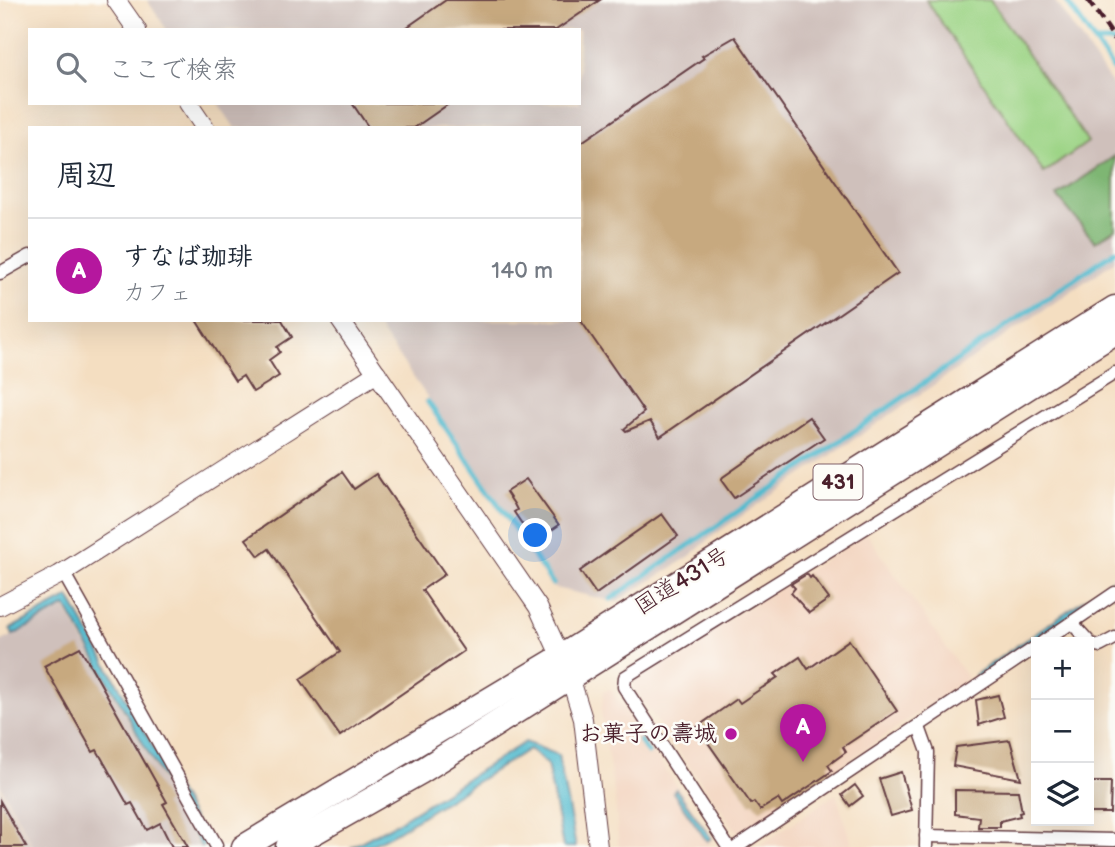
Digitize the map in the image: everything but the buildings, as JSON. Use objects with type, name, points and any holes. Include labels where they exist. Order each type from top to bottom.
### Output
[{"type":"highway","name":"国道431号","points":[[288,847],[420,772],[566,667],[1115,308]]},
{"type":"highway","name":"国道431号","points":[[244,847],[566,667],[1115,332]]},
{"type":"street","points":[[116,0],[136,28]]},
{"type":"street","points":[[189,105],[204,126]]},
{"type":"street","points":[[0,273],[28,257]]},
{"type":"street","points":[[341,322],[538,607],[566,667],[583,719],[598,847]]},
{"type":"street","points":[[0,606],[63,572],[377,373]]},
{"type":"street","points":[[728,847],[624,687],[625,677],[1115,373]]},
{"type":"street","points":[[63,572],[216,845]]},
{"type":"street","points":[[1051,637],[1115,593]]},
{"type":"street","points":[[1072,623],[1091,644],[1100,646],[1115,638]]},
{"type":"street","points":[[737,847],[1031,650]]},
{"type":"street","points":[[919,727],[928,752],[926,842],[1115,840]]},
{"type":"shaded area","points":[[147,0],[1054,0],[1115,88],[1115,261],[714,535],[690,556],[616,602],[551,587],[424,401],[428,398],[374,322],[581,322],[581,126],[234,126],[219,105],[581,105],[581,28],[166,28]]},
{"type":"shaded area","name":"お菓子の壽城","points":[[867,534],[968,679],[748,830],[738,833],[633,688],[634,678]]},
{"type":"shaded area","points":[[65,608],[199,847],[33,847],[0,785],[0,642]]},
{"type":"shaded area","name":"お菓子の壽城","points":[[610,689],[712,837],[709,847],[619,847],[615,798],[601,713],[604,691]]},
{"type":"shaded area","points":[[0,788],[32,847],[0,847]]},
{"type":"shaded area","points":[[836,794],[853,847],[758,847],[828,799]]},
{"type":"green space","points":[[926,0],[990,0],[1088,142],[1044,173]]},
{"type":"green space","points":[[1115,156],[1115,229],[1095,242],[1057,196]]},
{"type":"water","points":[[1115,578],[1115,584],[1039,637],[1031,637],[1031,642],[978,679],[975,675]]},
{"type":"water","points":[[69,597],[207,843],[201,847],[66,606],[13,635],[10,629]]},
{"type":"water","points":[[525,742],[558,755],[576,847],[563,847],[547,764],[529,749],[395,833],[368,847],[351,847],[395,824]]},
{"type":"water","points":[[676,789],[711,838],[707,841],[673,792]]},
{"type":"waterway","points":[[1066,0],[1115,72]]},
{"type":"waterway","points":[[1094,42],[1115,42]]},
{"type":"waterway","points":[[611,599],[1115,251]]},
{"type":"waterway","points":[[428,402],[553,584]]},
{"type":"waterway","points":[[640,741],[648,753]]},
{"type":"railway","points":[[1088,0],[1115,39]]},
{"type":"place","name":"お菓子の壽城","points":[[731,734]]},
{"type":"place","name":"すなば珈琲","points":[[803,762]]}]
